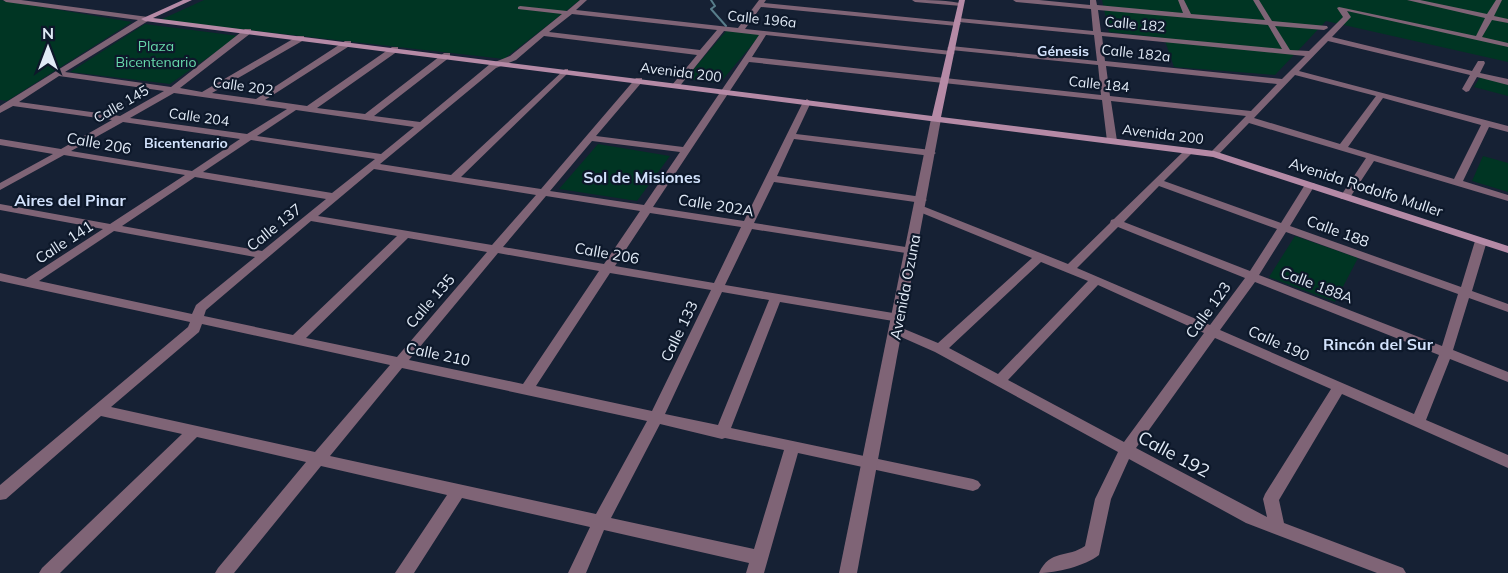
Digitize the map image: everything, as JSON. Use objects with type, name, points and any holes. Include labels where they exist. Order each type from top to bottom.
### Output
[{"type":"main road","points":[[145,19],[189,0]]},
{"type":"main road","name":"Avenida Ozuna","points":[[936,119],[962,2]]},
{"type":"main road","name":"Avenida 200","points":[[145,19],[447,55],[1214,154]]},
{"type":"main road","name":"Avenida Rodolfo Muller","points":[[1214,154],[1508,249]]},
{"type":"street","points":[[6,0],[145,19]]},
{"type":"street","name":"Calle 137","points":[[0,494],[194,329],[200,308],[493,66],[513,58],[584,0]]},
{"type":"street","points":[[915,0],[962,2]]},
{"type":"street","points":[[1016,0],[1093,3],[1324,28]]},
{"type":"street","points":[[1181,0],[1188,15]]},
{"type":"street","points":[[1256,0],[1287,51]]},
{"type":"street","points":[[1358,0],[1346,9],[1508,45]]},
{"type":"street","points":[[1410,0],[1508,21]]},
{"type":"street","points":[[1478,38],[1499,0]]},
{"type":"street","points":[[740,30],[761,2]]},
{"type":"street","name":"Calle 182","points":[[761,2],[1311,54]]},
{"type":"street","points":[[1093,3],[1112,141]]},
{"type":"street","name":"Calle 196a","points":[[520,8],[951,50]]},
{"type":"street","points":[[1214,154],[1347,17],[1341,8]]},
{"type":"street","points":[[0,110],[145,19]]},
{"type":"street","points":[[676,85],[722,28]]},
{"type":"street","name":"Calle 145","points":[[0,187],[173,90],[248,31]]},
{"type":"street","points":[[526,390],[764,33]]},
{"type":"street","points":[[543,34],[702,53]]},
{"type":"street","points":[[204,94],[301,38]]},
{"type":"street","points":[[1326,38],[1508,82]]},
{"type":"street","points":[[256,102],[348,43]]},
{"type":"street","points":[[309,109],[395,49]]},
{"type":"street","name":"Calle 182a","points":[[951,50],[1282,82]]},
{"type":"street","points":[[367,117],[447,55]]},
{"type":"street","name":"Calle 184","points":[[746,59],[1106,98],[1248,117],[1508,198]]},
{"type":"street","points":[[1466,89],[1481,63]]},
{"type":"street","points":[[453,179],[565,70]]},
{"type":"street","points":[[1293,72],[1508,129]]},
{"type":"street","name":"Calle 202","points":[[59,74],[422,125]]},
{"type":"street","name":"Calle 135","points":[[224,573],[398,363],[497,250],[639,80]]},
{"type":"street","points":[[1342,148],[1381,95]]},
{"type":"street","name":"Calle 133","points":[[577,573],[600,522],[655,419],[807,102]]},
{"type":"street","name":"Calle 204","points":[[11,103],[384,157]]},
{"type":"street","name":"Calle 141","points":[[28,283],[295,107]]},
{"type":"street","name":"Avenida Ozuna","points":[[848,573],[936,119]]},
{"type":"street","points":[[1458,183],[1486,123]]},
{"type":"street","points":[[791,136],[931,153]]},
{"type":"street","points":[[590,138],[685,150]]},
{"type":"street","name":"Calle 206","points":[[0,142],[335,197]]},
{"type":"street","points":[[1069,270],[1189,151]]},
{"type":"street","points":[[1346,196],[1372,157]]},
{"type":"street","name":"Calle 202A","points":[[373,166],[912,251]]},
{"type":"street","name":"Calle 190","points":[[770,178],[921,204],[1038,259],[1096,280],[1508,462]]},
{"type":"street","name":"Calle 188","points":[[1157,182],[1508,308]]},
{"type":"street","name":"Calle 123","points":[[1048,573],[1059,562],[1088,555],[1093,550],[1102,499],[1126,450],[1252,277],[1310,185]]},
{"type":"street","points":[[0,207],[264,255]]},
{"type":"street","name":"Calle 206","points":[[310,218],[776,297],[898,324],[940,350]]},
{"type":"street","name":"Calle 188A","points":[[1115,222],[1508,377]]},
{"type":"street","points":[[295,341],[405,234]]},
{"type":"street","points":[[1418,423],[1446,352],[1481,241]]},
{"type":"street","points":[[940,350],[1038,259]]},
{"type":"street","name":"Calle 210","points":[[0,277],[655,419],[973,485]]},
{"type":"street","points":[[999,381],[1096,280]]},
{"type":"street","points":[[722,433],[776,297]]},
{"type":"street","name":"Calle 192","points":[[940,350],[1252,518],[1397,573]]},
{"type":"street","points":[[1277,527],[1271,499],[1339,387]]},
{"type":"street","points":[[99,410],[600,522],[757,565],[792,448]]},
{"type":"street","points":[[48,573],[194,431]]},
{"type":"street","points":[[404,573],[459,490]]},
{"type":"green space","points":[[0,0],[132,22],[7,101],[0,100]]},
{"type":"green space","points":[[204,0],[580,0],[504,59],[160,20]]},
{"type":"green space","points":[[1102,0],[1508,0],[1508,62],[1326,21],[1275,75],[1174,67],[1164,38],[1109,32]]},
{"type":"green space","name":"Plaza Bicentenario","points":[[145,24],[239,36],[170,84],[70,72]]},
{"type":"green space","points":[[727,30],[761,34],[720,83],[685,79]]},
{"type":"green space","points":[[1480,77],[1508,84],[1508,96],[1474,87]]},
{"type":"green space","points":[[598,144],[670,156],[637,201],[559,189]]},
{"type":"green space","points":[[1483,156],[1508,163],[1508,192],[1472,181]]},
{"type":"green space","points":[[1295,236],[1358,258],[1335,302],[1269,277]]},
{"type":"waterway","points":[[711,0],[715,6],[711,9],[726,26]]},
{"type":"district","name":"Génesis","points":[[1063,51]]},
{"type":"district","name":"Bicentenario","points":[[186,143]]},
{"type":"district","name":"Sol de Misiones","points":[[642,177]]},
{"type":"district","name":"Aires del Pinar","points":[[70,200]]},
{"type":"district","name":"Rincón del Sur","points":[[1378,344]]}]
